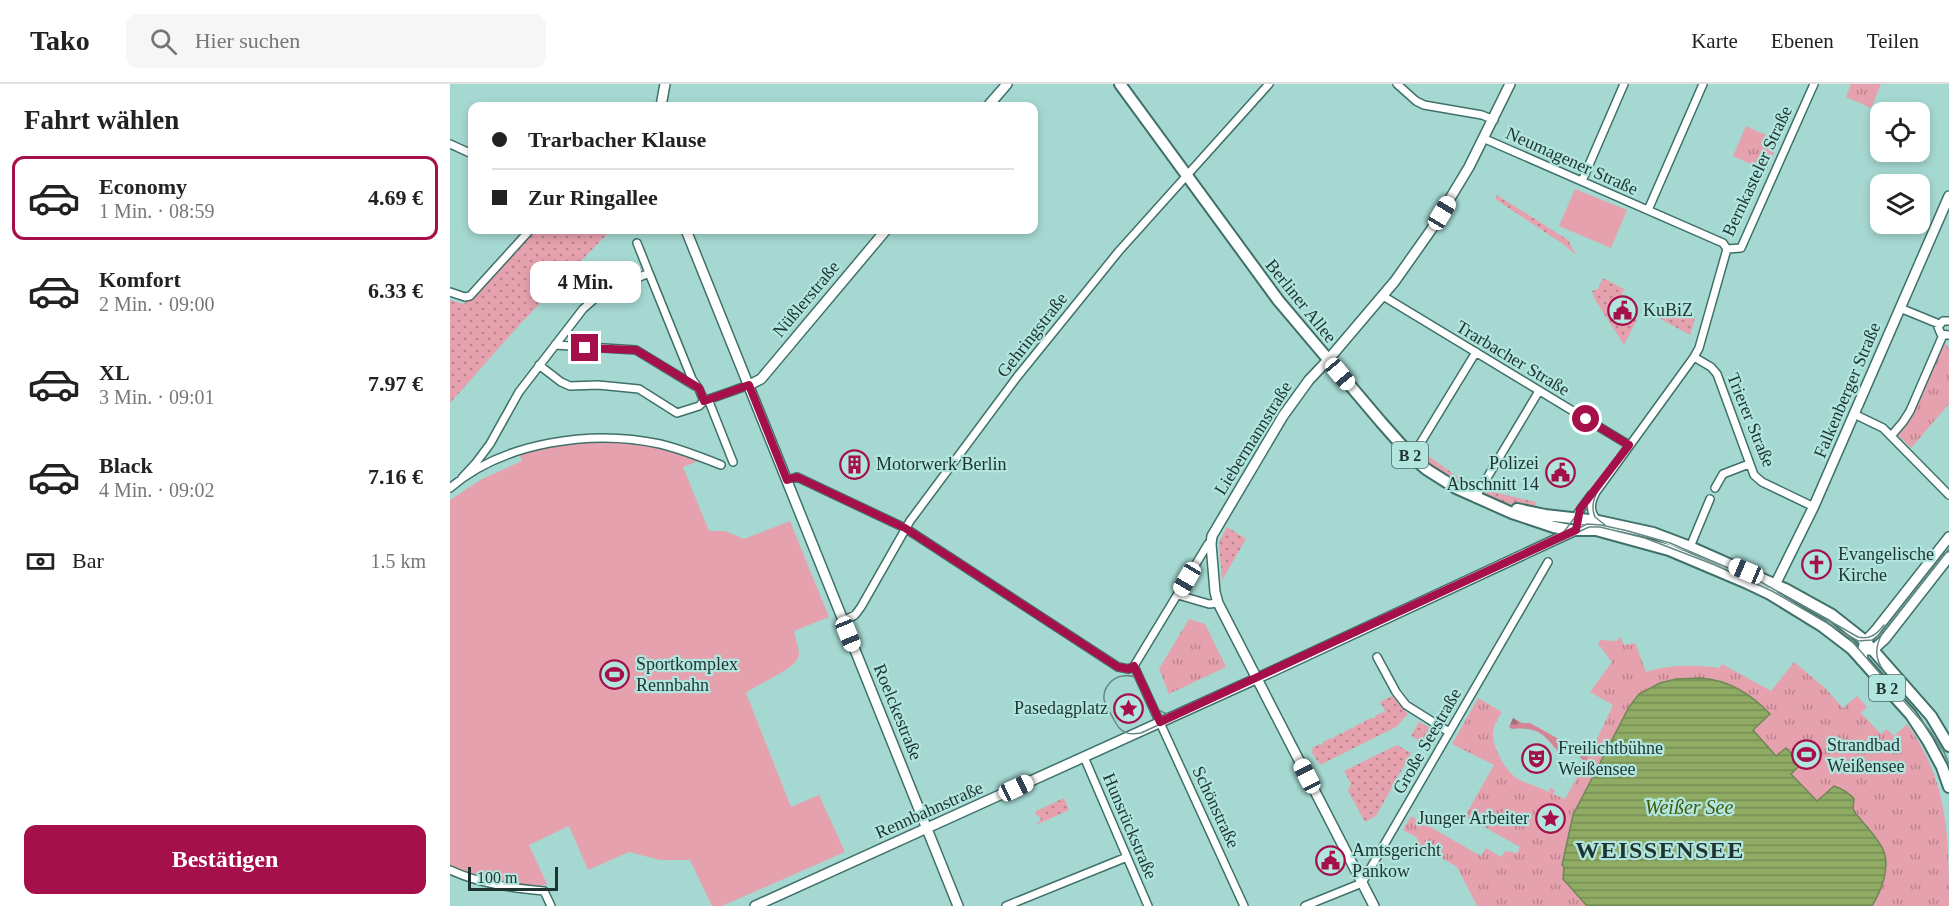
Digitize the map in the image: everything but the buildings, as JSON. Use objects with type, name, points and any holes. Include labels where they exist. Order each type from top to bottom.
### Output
[{"type":"main road","points":[[662,102],[665,84]]},
{"type":"main road","points":[[991,102],[1007,84]]},
{"type":"main road","name":"Berliner Allee","points":[[1119,84],[1264,283],[1412,457],[1440,478],[1475,498],[1539,523],[1577,524],[1662,548],[1747,583],[1772,589]]},
{"type":"main road","name":"Liebermannstraße","points":[[1211,544],[1212,536],[1283,416],[1309,380],[1383,296],[1442,213],[1485,138],[1510,84]]},
{"type":"main road","name":"Falkenberger Straße","points":[[1772,589],[1814,507],[1949,196]]},
{"type":"main road","name":"Roelckestraße","points":[[688,234],[958,906]]},
{"type":"main road","name":"Nüßlerstraße","points":[[749,385],[761,379],[883,234]]},
{"type":"main road","name":"Berliner Allee","points":[[1603,522],[1653,533],[1690,547],[1772,589],[1834,634],[1863,650],[1933,719],[1949,746]]},
{"type":"main road","name":"Rennbahnstraße","points":[[755,906],[1258,678],[1577,524],[1603,522]]},
{"type":"main road","points":[[1863,650],[1879,626],[1949,537]]},
{"type":"main road","points":[[1211,544],[1218,603],[1374,906]]},
{"type":"main road","points":[[1863,650],[1885,639],[1949,557]]},
{"type":"main road","name":"Berliner Allee","points":[[1863,650],[1921,728],[1942,767],[1949,787]]},
{"type":"street","name":"Gehringstraße","points":[[843,621],[855,615],[861,607],[905,528],[989,414],[1074,306],[1119,251],[1269,84]]},
{"type":"street","name":"Neumagener Straße","points":[[1397,84],[1424,105],[1482,115],[1494,120]]},
{"type":"street","points":[[1582,181],[1624,84]]},
{"type":"street","name":"Neumagener Straße","points":[[1648,210],[1703,84]]},
{"type":"street","name":"Bernkasteler Straße","points":[[1577,524],[1582,507],[1694,357],[1701,342],[1726,249],[1741,248],[1814,84]]},
{"type":"street","name":"Neumagener Straße","points":[[1485,138],[1723,243],[1726,249]]},
{"type":"street","points":[[450,144],[468,152]]},
{"type":"street","points":[[450,292],[465,297],[470,296],[526,234]]},
{"type":"street","points":[[637,243],[692,379],[706,400],[733,462]]},
{"type":"street","points":[[450,488],[475,464],[490,444],[519,392],[573,321],[592,300],[613,287],[649,273]]},
{"type":"street","name":"Trarbacher Straße","points":[[1383,296],[1629,445]]},
{"type":"street","points":[[1900,308],[1939,324]]},
{"type":"street","points":[[1939,324],[1949,321]]},
{"type":"street","points":[[1891,436],[1910,411],[1946,335],[1938,329],[1939,324]]},
{"type":"street","points":[[555,345],[636,350],[699,388]]},
{"type":"street","points":[[1412,457],[1476,352]]},
{"type":"street","name":"Trierer Straße","points":[[1694,357],[1711,367],[1717,374],[1754,475],[1762,482],[1814,507]]},
{"type":"street","points":[[539,365],[570,386],[598,385],[639,389],[677,413],[749,385]]},
{"type":"street","points":[[1475,498],[1539,391]]},
{"type":"street","points":[[1854,414],[1879,425],[1949,495]]},
{"type":"street","points":[[462,478],[492,462],[530,447],[574,440],[618,439],[658,444],[721,465]]},
{"type":"street","points":[[1715,488],[1724,474],[1749,464]]},
{"type":"street","points":[[787,480],[797,477],[905,528],[1118,667],[1129,669],[1134,666],[1160,722]]},
{"type":"street","name":"Bernkasteler Straße","points":[[1603,522],[1592,513],[1591,504],[1604,479]]},
{"type":"street","points":[[1690,547],[1710,499]]},
{"type":"street","name":"Liebermannstraße","points":[[1134,666],[1208,544],[1211,544]]},
{"type":"street","name":"Große Seestraße","points":[[1362,883],[1548,562]]},
{"type":"street","points":[[1178,595],[1209,604],[1218,603]]},
{"type":"street","points":[[1377,657],[1396,693],[1406,705],[1449,732]]},
{"type":"street","name":"Schönstraße","points":[[1160,722],[1244,906]]},
{"type":"street","name":"Hunsrückstraße","points":[[1084,757],[1148,906]]},
{"type":"street","points":[[1006,906],[1127,857]]},
{"type":"street","points":[[450,870],[489,884],[544,891],[551,906]]},
{"type":"street","points":[[1305,906],[1362,883]]},
{"type":"green space","points":[[1851,84],[1881,84],[1874,102],[1870,102],[1870,108],[1846,97]]},
{"type":"green space","points":[[1746,126],[1779,141],[1766,171],[1733,156]]},
{"type":"green space","points":[[1575,189],[1627,210],[1611,248],[1559,226]]},
{"type":"green space","points":[[1497,195],[1568,240],[1576,255],[1495,199]]},
{"type":"green space","points":[[528,234],[607,234],[523,321],[450,403],[450,300],[464,304]]},
{"type":"green space","points":[[1603,278],[1624,289],[1616,307],[1637,319],[1624,345],[1594,298],[1592,291],[1598,289]]},
{"type":"green space","points":[[1662,305],[1695,319],[1690,335],[1657,317]]},
{"type":"green space","points":[[1942,342],[1949,349],[1949,404],[1911,448],[1896,433]]},
{"type":"green space","name":"Sportkomplex Rennbahn","points":[[603,442],[653,447],[701,460],[683,467],[709,531],[725,531],[744,539],[790,521],[829,617],[794,631],[799,652],[797,660],[784,671],[746,693],[791,807],[819,795],[845,852],[722,906],[712,906],[690,860],[660,860],[629,852],[588,870],[569,826],[529,845],[547,884],[536,887],[511,886],[484,880],[450,867],[450,500],[482,479],[522,461],[519,453],[550,446]]},
{"type":"green space","points":[[1423,452],[1455,475],[1485,490],[1536,502],[1535,508],[1497,501],[1467,489],[1419,457]]},
{"type":"green space","points":[[1227,527],[1246,539],[1222,580],[1219,542]]},
{"type":"green space","points":[[1189,619],[1205,624],[1226,667],[1169,694],[1159,669]]},
{"type":"green space","points":[[1620,637],[1624,645],[1635,643],[1646,672],[1683,666],[1720,668],[1722,664],[1771,691],[1794,662],[1824,687],[1843,708],[1857,696],[1867,707],[1861,713],[1881,734],[1887,729],[1894,736],[1907,724],[1921,746],[1939,789],[1947,834],[1949,906],[1477,906],[1457,867],[1428,850],[1423,857],[1411,851],[1418,838],[1403,830],[1411,816],[1481,856],[1486,848],[1501,857],[1505,851],[1517,853],[1520,847],[1465,816],[1494,765],[1452,744],[1478,698],[1502,712],[1494,728],[1493,739],[1497,752],[1513,776],[1549,792],[1550,788],[1555,790],[1553,794],[1565,799],[1589,756],[1613,705],[1590,692],[1612,662],[1598,644],[1600,640],[1616,641]]},
{"type":"green space","points":[[1392,696],[1408,714],[1396,727],[1320,765],[1311,751],[1312,748],[1323,745],[1323,742],[1334,739],[1341,733],[1344,734],[1351,728],[1354,729],[1361,723],[1364,724],[1364,721],[1375,718],[1383,712],[1386,713],[1380,702]]},
{"type":"green space","points":[[1513,718],[1522,723],[1530,723],[1589,756],[1581,770],[1582,759],[1578,755],[1559,752],[1536,731],[1512,729],[1509,727]]},
{"type":"green space","points":[[1419,722],[1439,732],[1430,747],[1411,736]]},
{"type":"green space","points":[[1397,745],[1411,753],[1376,816],[1365,822],[1348,791],[1351,784],[1344,771]]},
{"type":"green space","points":[[1064,798],[1069,810],[1036,825],[1041,819],[1036,815],[1036,811]]},
{"type":"water","name":"Weißer See","points":[[1676,679],[1711,679],[1739,689],[1770,714],[1753,730],[1776,756],[1786,748],[1801,764],[1791,774],[1817,801],[1834,786],[1850,794],[1854,799],[1853,809],[1879,842],[1886,859],[1884,880],[1872,906],[1587,906],[1563,879],[1564,867],[1562,865],[1573,815],[1629,707],[1639,694],[1660,683]]},
{"type":"tram line","points":[[1605,525],[1595,517],[1594,502],[1600,487],[1619,461]]},
{"type":"tram line","points":[[1563,533],[1594,492]]},
{"type":"tram line","points":[[1884,625],[1873,636],[1858,637],[1761,582],[1670,543],[1628,531],[1587,524],[1173,714],[1164,713],[1157,708],[1144,686],[1132,676],[1123,676],[1112,681],[1105,691],[1104,699],[1119,728],[1129,734],[1141,733],[1589,527],[1600,527],[1645,538],[1715,565],[1772,591],[1858,641],[1872,640],[1884,631],[1949,549]]},
{"type":"tram line","points":[[1883,632],[1878,642],[1877,652],[1878,661],[1884,671]]},
{"type":"tram line","points":[[1850,639],[1930,731],[1949,764]]},
{"type":"place","name":"KuBiZ","points":[[1622,310]]},
{"type":"place","name":"Motorwerk Berlin","points":[[855,464]]},
{"type":"place","name":"Polizei Abschnitt 14","points":[[1560,473]]},
{"type":"place","name":"Evangelische Kirche","points":[[1817,564]]},
{"type":"place","name":"Sportkomplex Rennbahn","points":[[615,674]]},
{"type":"place","name":"Pasedagplatz","points":[[1129,708]]},
{"type":"place","name":"Strandbad Weißensee","points":[[1806,755]]},
{"type":"place","name":"Freilichtbühne Weißensee","points":[[1537,758]]},
{"type":"place","name":"Junger Arbeiter","points":[[1550,818]]},
{"type":"place","name":"Amtsgericht Pankow","points":[[1331,860]]},
{"type":"district","name":"WEISSENSEE","points":[[1660,850]]},
{"type":"route","points":[[585,348],[636,350],[699,388],[704,401],[749,385],[787,480],[797,477],[905,528],[1118,667],[1129,669],[1134,666],[1160,722],[1576,530],[1580,509],[1629,445],[1586,419]]}]
